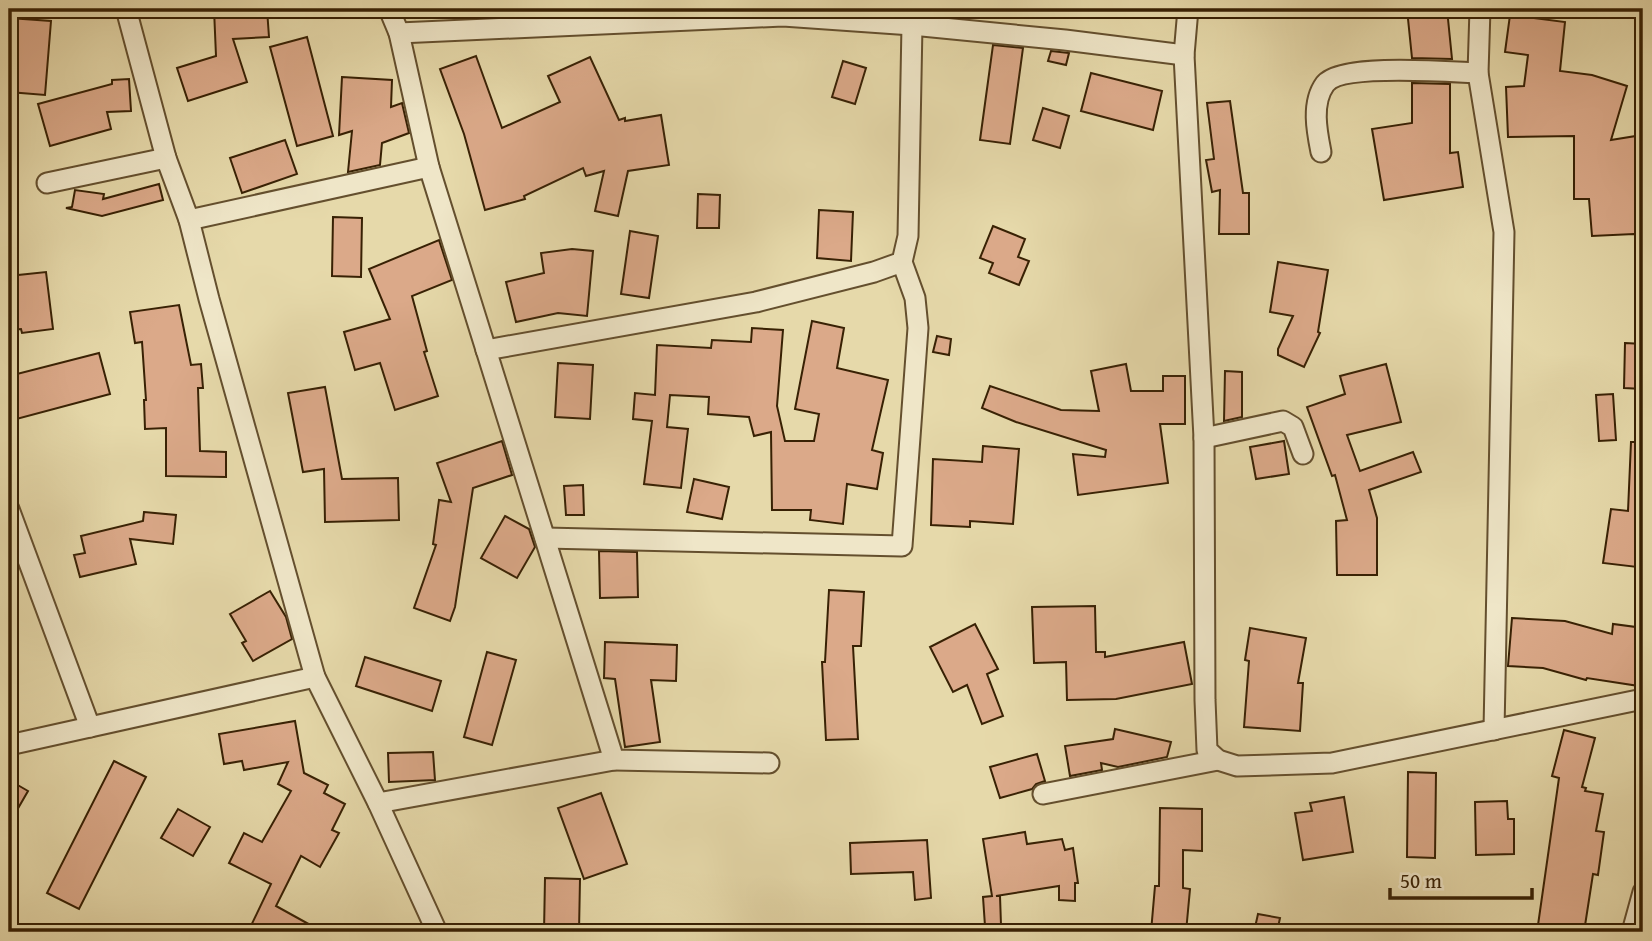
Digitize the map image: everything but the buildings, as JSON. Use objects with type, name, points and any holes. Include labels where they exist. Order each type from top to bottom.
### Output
[{"type":"street","points":[[126,9],[166,158],[189,220],[315,677],[437,932]]},
{"type":"street","points":[[389,9],[399,33],[429,167],[614,760]]},
{"type":"street","points":[[1188,9],[1184,55],[1204,438],[1205,700],[1208,750],[1218,760],[1237,766],[1332,763],[1643,699]]},
{"type":"street","points":[[1480,9],[1478,73],[1504,232],[1494,730]]},
{"type":"street","points":[[399,33],[783,16],[912,25],[1184,55]]},
{"type":"street","points":[[545,538],[902,546],[918,328],[915,298],[902,262],[908,236],[912,25]]},
{"type":"street","points":[[1321,152],[1317,130],[1318,103],[1326,83],[1339,75],[1368,71],[1478,73]]},
{"type":"street","points":[[47,183],[166,158]]},
{"type":"street","points":[[189,220],[429,167]]},
{"type":"street","points":[[486,350],[755,302],[874,272],[902,262]]},
{"type":"street","points":[[1204,438],[1283,421],[1293,427],[1303,454]]},
{"type":"street","points":[[9,509],[90,727]]},
{"type":"street","points":[[9,745],[315,677]]},
{"type":"street","points":[[377,803],[614,760],[769,763]]},
{"type":"street","points":[[1043,794],[1218,760]]},
{"type":"street","points":[[1632,932],[1643,892]]}]
